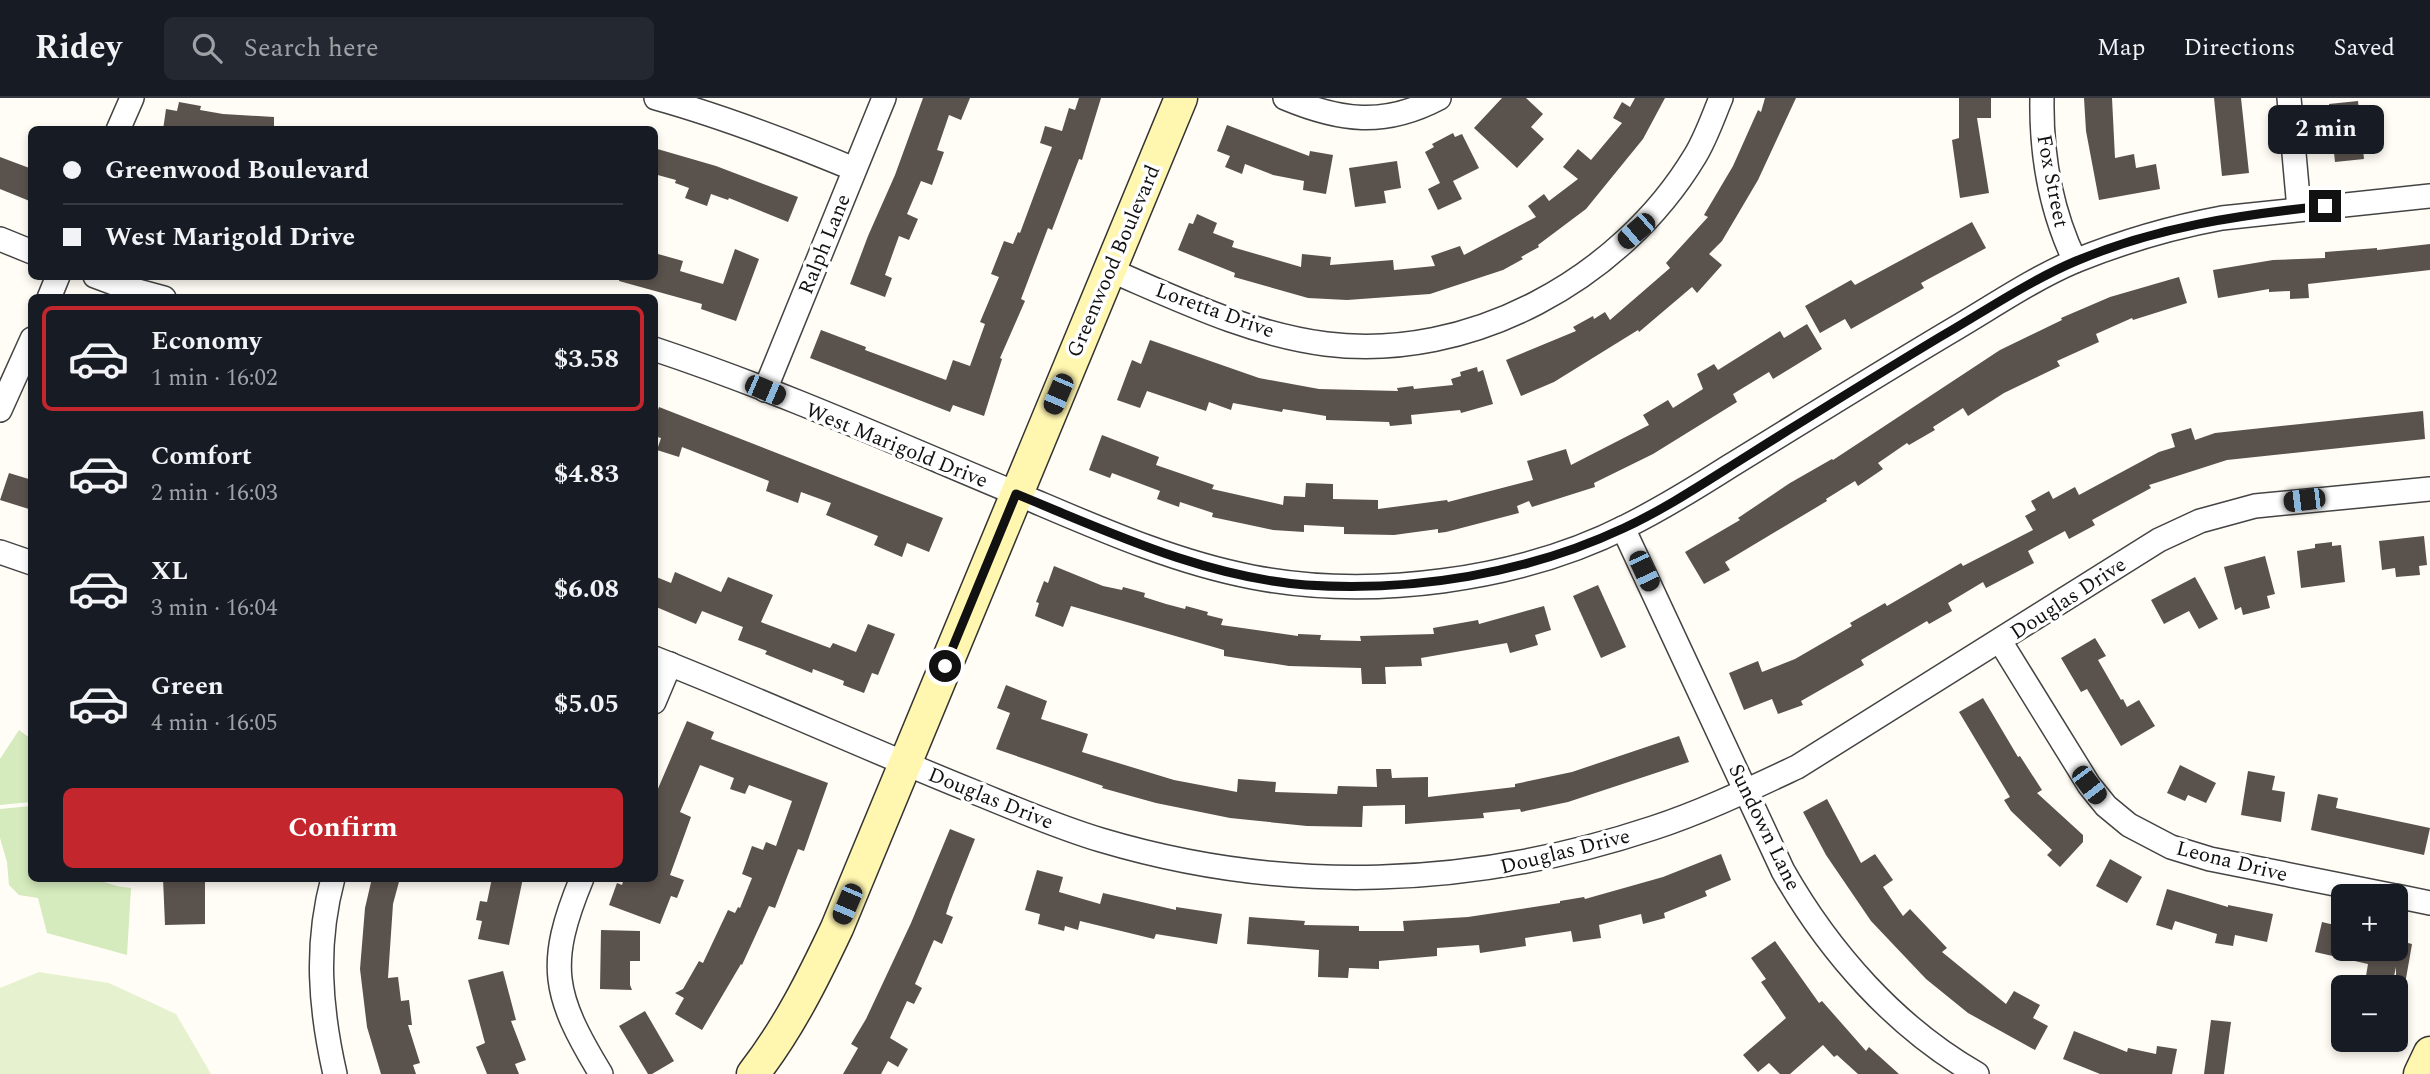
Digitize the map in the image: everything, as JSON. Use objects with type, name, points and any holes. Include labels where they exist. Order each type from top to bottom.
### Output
[{"type":"street","points":[[120,126],[132,98]]},
{"type":"street","points":[[656,98],[783,139],[854,169]]},
{"type":"street","name":"Ralph Lane","points":[[765,390],[884,98]]},
{"type":"street","name":"Greenwood Boulevard","points":[[758,1072],[808,990],[837,928],[1181,98]]},
{"type":"street","points":[[1285,98],[1327,114],[1345,117],[1397,114],[1439,98]]},
{"type":"street","name":"Loretta Drive","points":[[1110,270],[1212,314],[1297,339],[1326,344],[1369,346],[1405,343],[1459,333],[1499,320],[1561,290],[1636,231],[1672,189],[1695,155],[1721,98]]},
{"type":"street","name":"Fox Street","points":[[2042,98],[2043,148],[2056,212],[2075,261]]},
{"type":"street","points":[[2289,98],[2299,209]]},
{"type":"street","name":"West Marigold Drive","points":[[658,350],[765,390],[1159,552],[1252,577],[1304,584],[1421,584],[1508,568],[1556,554],[1623,528],[1682,496],[2011,295],[2075,261],[2115,246],[2194,223],[2430,196]]},
{"type":"street","points":[[0,239],[28,250]]},
{"type":"street","points":[[106,280],[149,294]]},
{"type":"street","points":[[0,410],[28,348]]},
{"type":"street","name":"Douglas Drive","points":[[662,661],[905,764],[1100,840],[1206,865],[1305,876],[1424,876],[1522,863],[1589,848],[1654,828],[1747,791],[1797,767],[2159,540],[2200,521],[2255,506],[2430,489]]},
{"type":"street","name":"Sundown Lane","points":[[1623,528],[1783,871],[1798,896],[1846,962],[1882,1001],[1951,1058],[1977,1074]]},
{"type":"street","points":[[0,552],[28,562]]},
{"type":"street","name":"Leona Drive","points":[[2000,641],[2089,785],[2106,806],[2129,825],[2155,840],[2210,859],[2335,884]]},
{"type":"street","points":[[658,682],[662,661]]},
{"type":"street","points":[[332,882],[324,911],[321,971],[326,1033],[335,1074]]},
{"type":"street","points":[[581,882],[560,941],[557,966],[572,1023],[601,1074]]},
{"type":"street","name":"Leona Drive","points":[[2408,899],[2430,903]]},
{"type":"street","points":[[2420,1074],[2430,1053]]},
{"type":"green space","points":[[19,730],[28,737],[28,802],[0,805],[0,759]]},
{"type":"green space","points":[[28,806],[28,882],[104,882],[131,888],[127,955],[47,933],[38,898],[19,895],[9,885],[7,862],[0,838],[0,809]]},
{"type":"green space","points":[[39,972],[109,983],[176,1014],[211,1074],[0,1074],[0,988]]},
{"type":"building","points":[[923,98],[970,98],[961,120],[949,115],[937,150],[944,152],[932,185],[921,181],[907,214],[918,219],[909,240],[899,236],[885,275],[892,278],[885,297],[850,284]]},
{"type":"building","points":[[1079,98],[1101,98],[1082,160],[1079,159],[1052,230],[1048,228],[1021,299],[1025,301],[1000,358],[1002,359],[984,416],[953,405],[950,412],[810,358],[821,330],[866,347],[865,350],[946,380],[953,360],[970,366],[985,324],[980,322],[999,277],[991,274],[1004,241],[1013,244],[1018,232],[1020,233],[1052,147],[1040,143],[1045,126],[1062,131],[1069,108],[1075,110]]},
{"type":"building","points":[[1502,98],[1526,98],[1543,114],[1531,127],[1544,139],[1517,168],[1474,128]]},
{"type":"building","points":[[1635,98],[1665,98],[1643,139],[1586,209],[1538,245],[1539,247],[1521,257],[1523,259],[1503,270],[1430,294],[1347,300],[1308,298],[1234,277],[1235,273],[1178,250],[1189,223],[1193,224],[1197,214],[1217,223],[1213,233],[1234,241],[1232,247],[1301,267],[1302,254],[1331,257],[1330,265],[1393,260],[1394,270],[1435,266],[1431,256],[1460,246],[1464,255],[1536,217],[1528,206],[1544,194],[1549,201],[1578,179],[1563,167],[1578,149],[1591,160],[1622,123],[1613,118],[1622,102],[1630,107]]},
{"type":"building","points":[[1765,98],[1796,98],[1758,180],[1722,241],[1709,254],[1722,265],[1697,293],[1692,287],[1639,332],[1638,330],[1554,382],[1521,396],[1506,360],[1576,331],[1573,327],[1593,316],[1594,319],[1605,312],[1610,320],[1670,268],[1666,263],[1708,217],[1704,215],[1733,166],[1758,110],[1761,112]]},
{"type":"building","points":[[1959,98],[1991,98],[1991,118],[1977,118],[1989,193],[1960,198],[1952,140],[1959,138]]},
{"type":"building","points":[[2084,98],[2112,98],[2115,158],[2134,154],[2136,168],[2156,164],[2160,189],[2099,200],[2086,131]]},
{"type":"building","points":[[2214,98],[2241,98],[2249,173],[2222,176]]},
{"type":"building","points":[[2358,101],[2364,159],[2335,162],[2329,104]]},
{"type":"building","points":[[179,102],[201,106],[200,110],[223,114],[274,117],[274,126],[164,126],[166,109],[177,111]]},
{"type":"building","points":[[1227,125],[1309,156],[1310,151],[1333,155],[1326,194],[1303,190],[1304,181],[1273,175],[1245,164],[1242,174],[1225,167],[1230,156],[1217,151]]},
{"type":"building","points":[[1453,133],[1455,137],[1462,134],[1479,168],[1453,181],[1462,199],[1438,210],[1428,189],[1440,183],[1425,152],[1434,147],[1432,144]]},
{"type":"building","points":[[658,149],[716,166],[798,197],[788,222],[729,198],[728,200],[711,194],[707,206],[685,198],[689,188],[675,183],[676,180],[658,175]]},
{"type":"building","points":[[0,157],[28,168],[28,200],[0,189]]},
{"type":"building","points":[[1397,161],[1401,188],[1384,191],[1386,203],[1355,207],[1349,168]]},
{"type":"building","points":[[1972,222],[1986,248],[1921,283],[1924,288],[1851,329],[1845,319],[1820,333],[1805,306],[1851,280],[1855,285]]},
{"type":"building","points":[[2430,244],[2430,270],[2308,284],[2309,298],[2290,299],[2290,291],[2269,292],[2269,289],[2218,298],[2213,270],[2273,260],[2325,258],[2325,252]]},
{"type":"building","points":[[735,249],[759,259],[736,321],[701,309],[702,304],[619,281],[658,280],[658,254],[683,261],[680,271],[723,284]]},
{"type":"building","points":[[2179,277],[2187,303],[2133,320],[2132,318],[2096,334],[2099,342],[2057,361],[2060,366],[2004,393],[1968,416],[1963,408],[1933,427],[1935,430],[1909,445],[1907,443],[1878,463],[1883,469],[1858,486],[1855,481],[1826,499],[1827,501],[1725,562],[1730,570],[1704,584],[1685,552],[1740,520],[1738,518],[1790,483],[1833,460],[2000,350],[2062,320],[2061,318],[2110,297]]},
{"type":"building","points":[[1807,324],[1822,349],[1773,379],[1769,372],[1733,394],[1737,402],[1653,454],[1594,483],[1595,487],[1532,507],[1529,501],[1517,506],[1519,513],[1446,532],[1438,533],[1438,529],[1394,535],[1344,534],[1344,527],[1304,525],[1304,532],[1273,530],[1212,517],[1213,513],[1180,502],[1179,507],[1157,499],[1160,491],[1112,473],[1110,478],[1089,470],[1102,435],[1159,457],[1156,465],[1214,485],[1212,489],[1283,505],[1284,496],[1305,497],[1306,483],[1333,484],[1333,499],[1378,500],[1378,509],[1448,502],[1533,480],[1527,461],[1566,449],[1571,465],[1649,425],[1643,415],[1668,400],[1673,408],[1703,389],[1697,374],[1714,364],[1718,370],[1780,331],[1784,338]]},
{"type":"building","points":[[1150,340],[1259,378],[1319,389],[1398,391],[1397,388],[1413,386],[1414,389],[1453,385],[1451,379],[1461,376],[1460,372],[1477,367],[1478,372],[1483,370],[1493,404],[1461,413],[1460,410],[1411,415],[1412,424],[1390,426],[1389,422],[1326,420],[1326,416],[1283,409],[1282,412],[1233,403],[1231,410],[1209,402],[1206,411],[1147,391],[1140,408],[1117,400],[1132,360],[1141,364]]},
{"type":"building","points":[[659,407],[943,518],[929,552],[907,543],[902,557],[874,545],[878,536],[826,515],[831,503],[801,492],[798,503],[766,491],[769,481],[682,447],[679,457],[658,450],[661,438],[658,437]]},
{"type":"building","points":[[2423,411],[2425,439],[2227,460],[2149,485],[2151,488],[2092,520],[2095,525],[2069,539],[2065,531],[2028,551],[2034,563],[1986,588],[1983,582],[1948,603],[1952,611],[1929,624],[1927,621],[1861,660],[1864,665],[1801,701],[1803,705],[1778,714],[1772,699],[1744,710],[1729,673],[1758,661],[1762,672],[1795,659],[1885,603],[1887,606],[1961,563],[1963,566],[2033,530],[2025,516],[2036,510],[2031,501],[2049,491],[2053,499],[2075,487],[2079,495],[2159,452],[2175,447],[2171,434],[2191,428],[2195,440],[2215,433]]},
{"type":"building","points":[[9,473],[28,479],[28,509],[0,500]]},
{"type":"building","points":[[2424,536],[2427,565],[2419,566],[2420,575],[2396,577],[2395,568],[2382,570],[2379,541]]},
{"type":"building","points":[[2332,542],[2332,546],[2341,545],[2345,582],[2301,588],[2297,551],[2315,548],[2315,544]]},
{"type":"building","points":[[2265,556],[2275,594],[2267,596],[2270,608],[2243,615],[2241,607],[2235,610],[2224,567]]},
{"type":"building","points":[[1054,566],[1103,586],[1122,590],[1123,587],[1145,593],[1144,597],[1166,604],[1208,612],[1207,615],[1223,619],[1221,625],[1298,636],[1321,635],[1320,640],[1361,641],[1360,636],[1434,634],[1433,628],[1478,620],[1479,624],[1544,606],[1551,630],[1535,635],[1538,645],[1510,653],[1507,643],[1421,658],[1422,666],[1385,667],[1386,684],[1362,684],[1361,668],[1289,666],[1224,656],[1224,650],[1071,606],[1063,627],[1035,616],[1039,603],[1036,602],[1044,581],[1048,583]]},
{"type":"building","points":[[675,572],[721,592],[728,577],[773,595],[761,622],[830,648],[833,643],[856,652],[868,624],[895,634],[878,675],[872,673],[864,693],[843,685],[844,681],[813,669],[812,673],[738,640],[743,627],[702,611],[696,624],[658,608],[658,578],[671,583]]},
{"type":"building","points":[[2195,577],[2218,619],[2199,629],[2189,611],[2164,624],[2151,600]]},
{"type":"building","points":[[1598,585],[1626,647],[1601,658],[1573,596]]},
{"type":"building","points":[[2095,638],[2106,656],[2098,660],[2121,700],[2123,699],[2127,707],[2139,700],[2155,726],[2121,746],[2087,689],[2081,692],[2061,658]]},
{"type":"building","points":[[1006,685],[1047,701],[1041,719],[1088,734],[1082,752],[1174,780],[1237,792],[1238,779],[1276,782],[1275,792],[1337,794],[1338,786],[1377,787],[1376,769],[1391,769],[1392,778],[1428,777],[1428,797],[1515,787],[1515,784],[1572,772],[1679,736],[1689,762],[1568,802],[1521,812],[1520,809],[1483,813],[1484,818],[1405,824],[1405,805],[1363,806],[1362,827],[1307,826],[1230,818],[1156,803],[1102,788],[1103,786],[996,749],[1010,713],[997,708]]},
{"type":"building","points":[[1983,698],[2018,757],[2020,756],[2042,790],[2037,793],[2083,835],[2083,842],[2060,867],[2047,855],[2052,850],[2011,811],[2004,800],[2010,797],[1959,712]]},
{"type":"building","points":[[687,721],[714,732],[711,739],[828,783],[804,851],[798,849],[775,908],[769,906],[742,965],[702,1030],[675,1014],[684,998],[675,993],[683,989],[699,961],[703,963],[728,910],[735,913],[738,907],[740,908],[752,878],[742,874],[752,846],[763,850],[766,842],[776,846],[792,801],[749,785],[745,794],[730,789],[734,778],[700,765],[680,812],[691,817],[670,875],[684,880],[677,898],[671,896],[660,924],[609,905],[617,883],[622,885],[623,882],[658,882],[658,789]]},
{"type":"building","points":[[2180,765],[2216,783],[2206,803],[2188,795],[2185,801],[2167,793]]},
{"type":"building","points":[[2248,771],[2275,776],[2272,790],[2285,792],[2281,822],[2241,815]]},
{"type":"building","points":[[2318,794],[2338,798],[2336,808],[2430,828],[2424,855],[2311,830]]},
{"type":"building","points":[[1827,799],[1861,863],[1875,854],[1893,880],[1883,887],[1903,916],[1910,909],[1947,948],[1942,952],[2006,1004],[2014,991],[2040,1005],[2033,1018],[2048,1026],[2035,1050],[1968,1013],[1926,979],[1871,921],[1826,855],[1803,812]]},
{"type":"building","points":[[950,829],[975,839],[946,914],[953,917],[942,944],[934,940],[915,984],[922,988],[914,1004],[907,1001],[890,1038],[908,1049],[898,1067],[888,1061],[881,1074],[843,1074],[858,1048],[851,1044],[866,1019],[911,923]]},
{"type":"building","points":[[1721,854],[1731,880],[1705,891],[1707,896],[1664,913],[1665,918],[1643,924],[1641,914],[1599,925],[1601,938],[1573,942],[1571,931],[1525,938],[1526,946],[1480,953],[1479,945],[1437,948],[1437,956],[1379,961],[1379,969],[1349,968],[1348,978],[1318,977],[1319,950],[1247,944],[1249,917],[1305,921],[1304,925],[1359,926],[1359,931],[1404,931],[1403,921],[1468,917],[1584,897],[1585,899],[1663,877]]},
{"type":"building","points":[[2110,859],[2142,877],[2127,903],[2096,886]]},
{"type":"building","points":[[1037,870],[1063,877],[1059,892],[1100,904],[1103,893],[1176,910],[1176,907],[1222,914],[1217,944],[1156,934],[1154,939],[1080,921],[1078,930],[1065,926],[1064,931],[1038,924],[1040,914],[1025,910]]},
{"type":"building","points":[[163,882],[205,882],[205,924],[165,925]]},
{"type":"building","points":[[371,882],[399,882],[393,904],[388,978],[398,977],[401,1001],[409,1000],[412,1025],[408,1025],[420,1063],[413,1065],[416,1074],[381,1074],[367,1027],[360,969],[365,908]]},
{"type":"building","points":[[491,882],[522,882],[509,945],[478,939],[482,921],[476,920],[480,901],[487,902]]},
{"type":"building","points":[[2167,889],[2228,907],[2273,914],[2267,942],[2235,935],[2233,946],[2215,943],[2217,934],[2175,921],[2172,930],[2156,925]]},
{"type":"building","points":[[2322,922],[2331,924],[2331,956],[2315,952]]},
{"type":"building","points":[[601,930],[640,931],[640,961],[630,961],[632,990],[600,989]]},
{"type":"building","points":[[1775,941],[1819,1003],[1822,1001],[1866,1051],[1869,1047],[1899,1074],[1858,1074],[1837,1055],[1834,1057],[1823,1045],[1790,1074],[1780,1074],[1769,1063],[1758,1072],[1743,1055],[1786,1018],[1761,982],[1766,979],[1751,958]]},
{"type":"building","points":[[2408,943],[2412,944],[2407,975],[2396,975],[2396,967],[2394,975],[2366,975],[2368,964],[2355,961],[2408,961]]},
{"type":"building","points":[[503,971],[516,1020],[511,1021],[526,1060],[515,1064],[519,1074],[487,1074],[476,1047],[485,1043],[468,980]]},
{"type":"building","points":[[645,1011],[674,1061],[652,1074],[648,1074],[619,1026]]},
{"type":"building","points":[[2211,1020],[2231,1022],[2224,1074],[2204,1074]]},
{"type":"building","points":[[2074,1031],[2127,1052],[2128,1048],[2156,1054],[2157,1046],[2177,1049],[2172,1074],[2100,1074],[2063,1059]]},
{"type":"route","points":[[945,666],[1016,494],[1159,552],[1252,577],[1304,584],[1421,584],[1508,568],[1556,554],[1623,528],[1682,496],[1952,330],[2075,261],[2115,246],[2194,223],[2325,206]]}]
